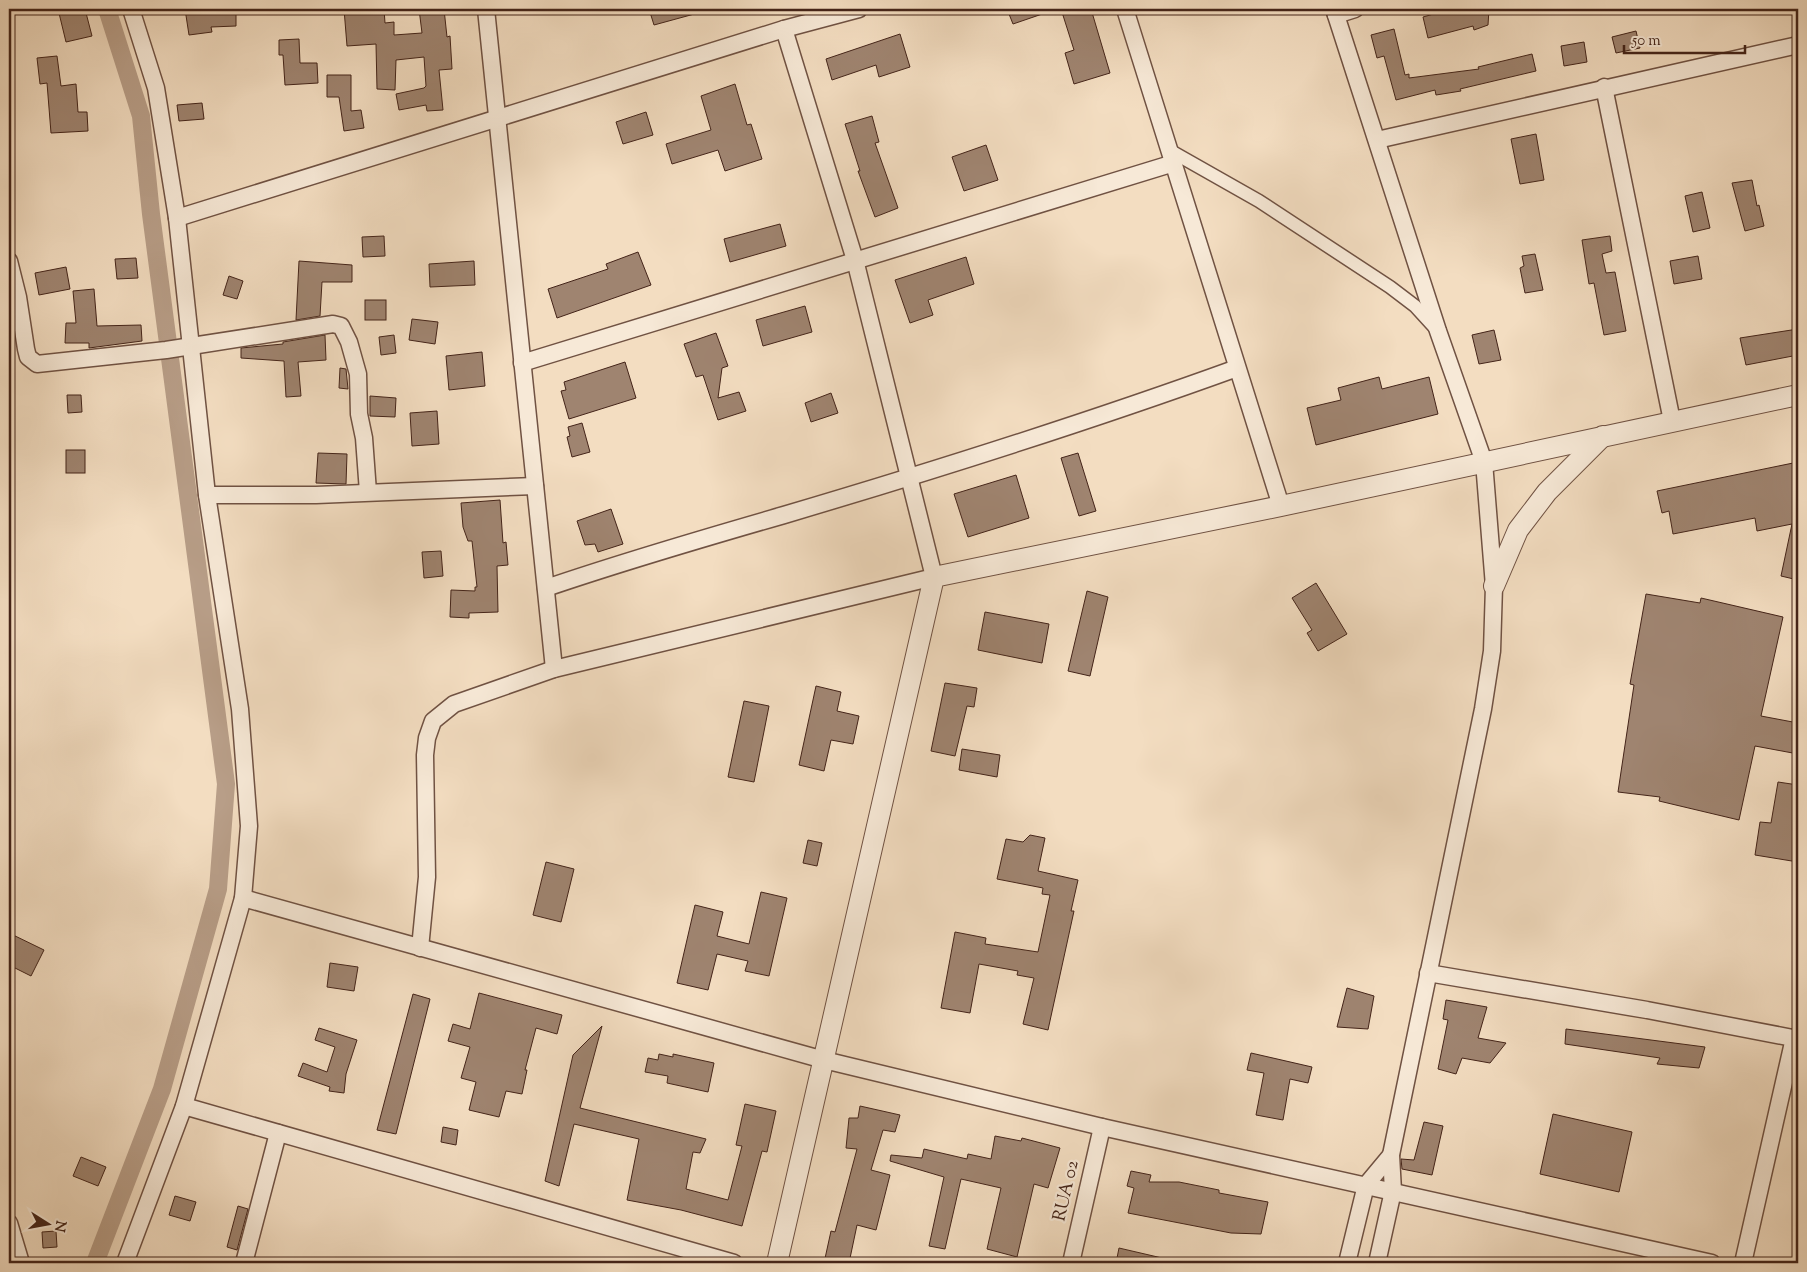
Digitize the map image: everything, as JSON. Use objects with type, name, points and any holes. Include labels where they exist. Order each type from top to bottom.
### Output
[{"type":"street","points":[[125,1263],[184,1106],[243,898],[249,826],[240,709],[207,495],[177,218],[156,88],[131,9]]},
{"type":"street","points":[[486,9],[496,121],[554,669]]},
{"type":"street","points":[[177,218],[496,121],[784,29],[859,9]]},
{"type":"street","points":[[1125,9],[1281,506]]},
{"type":"street","points":[[1355,9],[1335,12],[1438,331],[1484,462],[1494,586],[1492,651],[1484,699],[1391,1155],[1393,1191],[1377,1263]]},
{"type":"street","points":[[777,1263],[934,577],[854,260],[784,29]]},
{"type":"street","points":[[1377,140],[1604,87],[1798,45]]},
{"type":"street","points":[[1604,87],[1672,421]]},
{"type":"street","points":[[522,363],[854,260],[1171,157],[1259,201],[1415,306],[1438,331]]},
{"type":"street","points":[[9,261],[18,297],[26,349],[32,361],[46,365],[166,350],[333,324],[341,326],[352,348],[358,374],[359,414],[364,438],[368,492]]},
{"type":"street","points":[[546,588],[654,551],[908,476],[1140,404],[1237,368]]},
{"type":"street","points":[[420,948],[427,860],[425,754],[433,721],[454,704],[554,669],[934,577],[1281,506],[1798,395]]},
{"type":"street","points":[[1494,586],[1518,530],[1547,492],[1603,436]]},
{"type":"street","points":[[207,495],[316,495],[535,486]]},
{"type":"street","points":[[243,898],[824,1060],[1102,1126],[1393,1191],[1658,1258],[1712,1263]]},
{"type":"street","points":[[1428,973],[1796,1039],[1744,1263]]},
{"type":"street","points":[[184,1106],[734,1263]]},
{"type":"street","name":"RUA 02","points":[[1071,1263],[1102,1126]]},
{"type":"street","points":[[244,1263],[278,1133]]},
{"type":"street","points":[[1347,1263],[1366,1185],[1391,1155]]},
{"type":"street","points":[[9,1223],[21,1263]]},
{"type":"building","points":[[58,9],[85,9],[92,36],[66,42]]},
{"type":"building","points":[[185,9],[236,9],[236,26],[211,27],[212,32],[189,35]]},
{"type":"building","points":[[344,9],[384,9],[385,23],[394,22],[394,35],[422,33],[419,9],[444,9],[447,37],[450,36],[452,69],[439,70],[443,110],[427,111],[426,105],[399,110],[396,94],[426,86],[424,57],[396,60],[395,90],[377,89],[376,44],[347,46]]},
{"type":"building","points":[[649,9],[697,9],[698,13],[654,25]]},
{"type":"building","points":[[1007,9],[1051,9],[1051,11],[1013,24]]},
{"type":"building","points":[[1061,9],[1091,9],[1110,73],[1074,84],[1065,53],[1074,50]]},
{"type":"building","points":[[1451,9],[1489,9],[1488,25],[1474,30],[1473,26],[1428,38],[1423,17]]},
{"type":"building","points":[[1394,29],[1405,75],[1409,74],[1409,78],[1479,69],[1478,67],[1532,54],[1536,71],[1460,89],[1461,91],[1436,95],[1435,90],[1396,100],[1384,56],[1377,58],[1371,35]]},
{"type":"building","points":[[1636,31],[1640,48],[1616,53],[1612,37]]},
{"type":"building","points":[[900,34],[910,67],[879,77],[876,65],[832,80],[826,59]]},
{"type":"building","points":[[299,39],[300,63],[317,63],[318,83],[285,85],[283,55],[279,55],[279,40]]},
{"type":"building","points":[[1584,42],[1587,62],[1564,66],[1561,46]]},
{"type":"building","points":[[57,56],[61,86],[76,84],[78,112],[87,112],[88,131],[51,133],[47,83],[40,84],[37,58]]},
{"type":"building","points":[[327,75],[351,75],[351,111],[361,110],[364,128],[344,131],[339,97],[327,97]]},
{"type":"building","points":[[735,84],[747,125],[751,124],[762,159],[725,171],[718,150],[672,164],[666,144],[711,130],[701,96]]},
{"type":"building","points":[[202,103],[204,119],[179,121],[177,105]]},
{"type":"building","points":[[646,112],[653,135],[623,144],[616,122]]},
{"type":"building","points":[[872,116],[879,142],[875,143],[898,208],[875,217],[858,171],[860,171],[845,124]]},
{"type":"building","points":[[1536,134],[1544,180],[1520,184],[1511,139]]},
{"type":"building","points":[[986,145],[998,180],[964,191],[952,157]]},
{"type":"building","points":[[1752,180],[1757,206],[1759,205],[1764,226],[1745,231],[1732,183]]},
{"type":"building","points":[[1702,192],[1710,228],[1693,232],[1685,196]]},
{"type":"building","points":[[780,224],[786,246],[730,262],[724,239]]},
{"type":"building","points":[[384,236],[385,256],[363,257],[362,237]]},
{"type":"building","points":[[1610,236],[1612,251],[1602,254],[1606,273],[1615,272],[1626,331],[1604,335],[1594,283],[1589,284],[1582,240]]},
{"type":"building","points":[[638,252],[651,285],[557,318],[548,289],[608,269],[606,264]]},
{"type":"building","points":[[1535,254],[1543,290],[1525,293],[1520,268],[1524,266],[1522,256]]},
{"type":"building","points":[[1698,256],[1702,279],[1674,284],[1670,261]]},
{"type":"building","points":[[966,257],[974,284],[928,300],[933,315],[910,323],[895,280]]},
{"type":"building","points":[[136,258],[138,278],[117,279],[115,259]]},
{"type":"building","points":[[299,261],[352,265],[352,282],[322,282],[320,316],[296,320]]},
{"type":"building","points":[[474,261],[475,285],[430,287],[429,264]]},
{"type":"building","points":[[66,267],[70,289],[39,295],[35,273]]},
{"type":"building","points":[[229,276],[243,281],[237,299],[223,295]]},
{"type":"building","points":[[94,289],[97,326],[141,325],[142,341],[89,348],[89,343],[65,343],[66,323],[76,323],[73,291]]},
{"type":"building","points":[[365,300],[386,300],[386,320],[365,320]]},
{"type":"building","points":[[805,306],[812,332],[763,346],[756,320]]},
{"type":"building","points":[[412,319],[438,322],[435,344],[409,340]]},
{"type":"building","points":[[1798,329],[1798,355],[1746,365],[1740,338]]},
{"type":"building","points":[[1494,330],[1501,360],[1479,364],[1472,335]]},
{"type":"building","points":[[716,333],[728,366],[722,368],[718,398],[739,392],[746,411],[718,420],[703,375],[696,377],[684,344]]},
{"type":"building","points":[[325,335],[326,360],[298,362],[301,396],[286,397],[284,361],[241,358],[241,348],[283,344],[283,342]]},
{"type":"building","points":[[394,335],[396,353],[381,355],[379,337]]},
{"type":"building","points":[[482,352],[485,386],[449,390],[446,356]]},
{"type":"building","points":[[625,362],[636,398],[569,419],[561,391],[566,390],[564,382]]},
{"type":"building","points":[[340,368],[346,369],[348,389],[339,388]]},
{"type":"building","points":[[1379,377],[1382,389],[1429,377],[1438,414],[1316,445],[1307,408],[1341,400],[1338,388]]},
{"type":"building","points":[[831,393],[838,413],[811,422],[805,403]]},
{"type":"building","points":[[67,395],[81,395],[82,412],[68,413]]},
{"type":"building","points":[[370,396],[396,398],[395,417],[370,416]]},
{"type":"building","points":[[437,411],[439,444],[412,446],[410,413]]},
{"type":"building","points":[[582,423],[590,452],[572,457],[567,437],[570,436],[568,427]]},
{"type":"building","points":[[66,450],[85,450],[85,473],[66,473]]},
{"type":"building","points":[[318,453],[347,454],[346,484],[316,483]]},
{"type":"building","points":[[1078,453],[1096,511],[1079,516],[1061,458]]},
{"type":"building","points":[[1798,462],[1798,522],[1794,523],[1798,524],[1798,580],[1781,576],[1792,524],[1757,531],[1755,518],[1673,534],[1669,511],[1662,513],[1657,491]]},
{"type":"building","points":[[1016,475],[1029,518],[968,537],[954,494]]},
{"type":"building","points":[[500,500],[503,543],[506,542],[508,565],[497,566],[498,612],[469,613],[469,618],[450,617],[451,590],[475,591],[475,587],[477,587],[472,541],[468,541],[463,527],[461,503]]},
{"type":"building","points":[[611,509],[623,544],[598,552],[595,544],[585,545],[577,521]]},
{"type":"building","points":[[441,551],[443,576],[424,578],[422,552]]},
{"type":"building","points":[[1316,583],[1347,634],[1318,651],[1307,633],[1312,630],[1292,598]]},
{"type":"building","points":[[1087,591],[1108,597],[1090,676],[1068,671]]},
{"type":"building","points":[[1646,594],[1700,603],[1701,598],[1783,617],[1761,716],[1798,723],[1798,754],[1755,746],[1739,820],[1659,801],[1660,797],[1618,792],[1634,685],[1630,684]]},
{"type":"building","points":[[985,612],[1049,624],[1042,663],[978,650]]},
{"type":"building","points":[[945,683],[977,688],[974,707],[967,706],[955,756],[931,751]]},
{"type":"building","points":[[816,686],[841,692],[837,711],[859,716],[853,744],[831,740],[824,771],[799,765]]},
{"type":"building","points":[[744,701],[769,706],[754,782],[728,777]]},
{"type":"building","points":[[962,749],[1000,755],[997,777],[959,770]]},
{"type":"building","points":[[1778,782],[1798,785],[1798,862],[1755,855],[1760,822],[1771,823]]},
{"type":"building","points":[[1030,835],[1045,838],[1038,871],[1078,880],[1071,911],[1074,911],[1048,1030],[1023,1024],[1034,978],[1017,975],[1018,971],[979,964],[970,1013],[941,1008],[955,932],[986,938],[985,944],[1038,952],[1050,895],[1042,894],[1043,888],[997,879],[1006,839],[1023,842]]},
{"type":"building","points":[[808,840],[822,843],[817,866],[803,863]]},
{"type":"building","points":[[546,862],[574,869],[561,922],[533,915]]},
{"type":"building","points":[[761,892],[787,898],[769,976],[745,971],[748,961],[717,954],[708,990],[677,983],[695,905],[723,912],[717,936],[749,944]]},
{"type":"building","points":[[9,933],[44,950],[31,976],[9,965]]},
{"type":"building","points":[[330,963],[358,967],[354,991],[327,987]]},
{"type":"building","points":[[1347,988],[1374,996],[1368,1029],[1337,1027]]},
{"type":"building","points":[[479,993],[562,1015],[557,1034],[536,1028],[525,1070],[527,1070],[522,1094],[506,1091],[499,1117],[469,1110],[476,1082],[461,1078],[470,1047],[448,1041],[453,1024],[470,1029]]},
{"type":"building","points":[[413,994],[430,999],[396,1134],[377,1130]]},
{"type":"building","points":[[1446,1000],[1487,1007],[1478,1038],[1506,1043],[1490,1063],[1462,1058],[1456,1074],[1438,1069],[1448,1020],[1443,1019]]},
{"type":"building","points":[[602,1026],[580,1108],[706,1139],[700,1153],[693,1152],[686,1189],[728,1200],[742,1146],[736,1145],[745,1104],[776,1111],[767,1152],[762,1151],[742,1226],[681,1210],[627,1200],[639,1139],[574,1124],[559,1186],[545,1181],[573,1055]]},
{"type":"building","points":[[319,1028],[357,1040],[346,1074],[344,1093],[329,1091],[330,1087],[298,1076],[303,1063],[327,1072],[335,1047],[315,1040]]},
{"type":"building","points":[[1566,1029],[1705,1047],[1699,1068],[1657,1064],[1660,1058],[1565,1044]]},
{"type":"building","points":[[1251,1053],[1312,1067],[1308,1083],[1290,1079],[1283,1120],[1256,1115],[1264,1073],[1247,1070]]},
{"type":"building","points":[[659,1054],[673,1057],[673,1054],[714,1063],[708,1092],[667,1083],[668,1076],[645,1072],[648,1058],[658,1060]]},
{"type":"building","points":[[860,1106],[900,1115],[895,1132],[883,1130],[871,1170],[890,1175],[876,1230],[857,1225],[849,1263],[824,1263],[831,1231],[835,1232],[857,1149],[846,1148],[849,1118],[858,1118]]},
{"type":"building","points":[[1553,1114],[1632,1132],[1619,1192],[1540,1174]]},
{"type":"building","points":[[1424,1122],[1443,1126],[1432,1175],[1402,1169],[1401,1159],[1414,1160]]},
{"type":"building","points":[[443,1127],[458,1130],[456,1145],[441,1142]]},
{"type":"building","points":[[995,1136],[1021,1141],[1022,1138],[1060,1148],[1048,1188],[1034,1184],[1017,1257],[987,1249],[1001,1188],[961,1179],[945,1249],[929,1246],[944,1177],[890,1161],[891,1155],[922,1158],[924,1149],[967,1159],[968,1154],[991,1159]]},
{"type":"building","points":[[81,1157],[106,1167],[98,1186],[73,1176]]},
{"type":"building","points":[[1131,1171],[1151,1175],[1149,1182],[1179,1182],[1219,1190],[1219,1193],[1268,1202],[1261,1234],[1231,1233],[1128,1213],[1134,1188],[1127,1186]]},
{"type":"building","points":[[175,1196],[196,1202],[190,1221],[169,1215]]},
{"type":"building","points":[[238,1206],[248,1209],[237,1250],[227,1247]]},
{"type":"building","points":[[56,1231],[57,1247],[43,1248],[42,1232]]},
{"type":"building","points":[[1119,1248],[1162,1258],[1161,1263],[1116,1263]]},
{"type":"waterway","points":[[95,1263],[162,1089],[218,889],[226,784],[151,214],[141,116],[107,9]]}]
